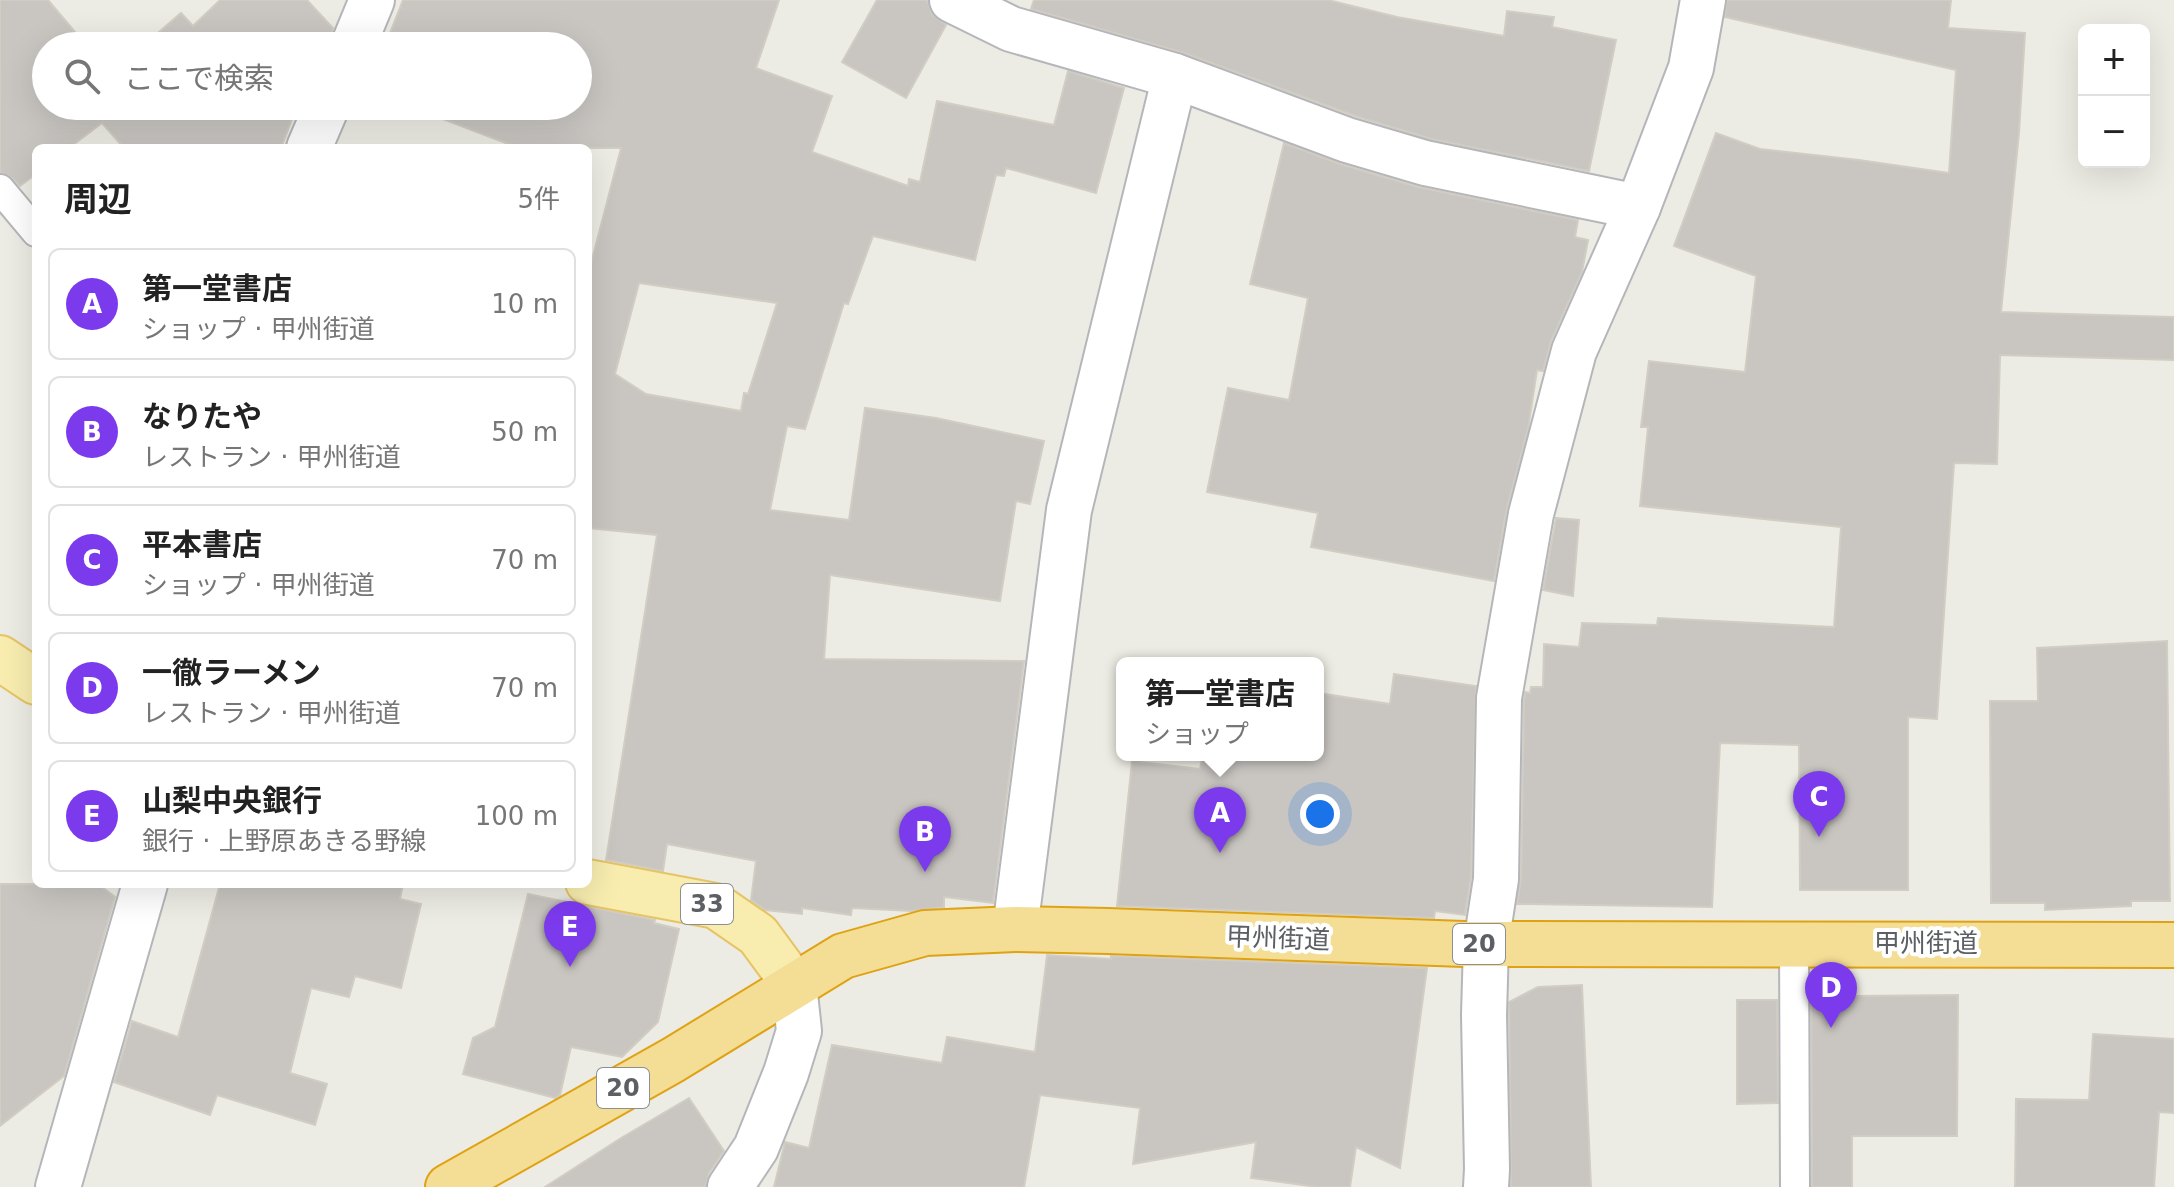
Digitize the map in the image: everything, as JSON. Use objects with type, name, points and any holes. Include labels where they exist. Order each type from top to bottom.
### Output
[{"type":"highway","name":"甲州街道","points":[[448,1187],[736,1023],[843,956],[925,933],[1015,929],[1486,944],[1794,942],[2174,945]]},
{"type":"main road","points":[[0,658],[32,679]]},
{"type":"main road","name":"33","points":[[592,883],[716,906],[758,935],[794,984]]},
{"type":"street","points":[[359,32],[372,0]]},
{"type":"street","points":[[952,0],[1011,29],[1175,76],[1347,140],[1425,163],[1638,207]]},
{"type":"street","points":[[1486,1187],[1484,1015],[1486,944],[1496,879],[1499,698],[1531,514],[1574,351],[1638,207],[1691,68],[1703,0]]},
{"type":"street","points":[[1015,929],[1069,510],[1175,76]]},
{"type":"street","points":[[311,144],[321,120]]},
{"type":"street","points":[[58,1187],[144,888]]},
{"type":"street","points":[[730,1187],[756,1148],[799,1031],[794,984]]},
{"type":"lane","points":[[0,189],[32,227]]},
{"type":"lane","points":[[1794,942],[1795,1187]]},
{"type":"building","points":[[0,0],[48,0],[75,32],[32,32],[32,120],[292,120],[283,144],[120,144],[102,123],[74,144],[32,144],[32,177],[20,186],[0,172]]},
{"type":"building","points":[[220,0],[307,0],[333,28],[332,32],[159,32],[181,13],[193,26]]},
{"type":"building","points":[[403,0],[779,0],[756,68],[832,96],[812,152],[908,186],[909,179],[920,182],[937,101],[1054,125],[1068,71],[1124,88],[1096,193],[1006,168],[1004,176],[996,175],[975,260],[873,236],[848,304],[844,303],[805,429],[787,426],[770,510],[849,520],[865,408],[936,418],[1044,441],[1030,504],[1016,501],[1000,601],[830,575],[824,659],[1024,661],[993,903],[944,897],[944,907],[912,911],[852,908],[851,915],[802,908],[802,914],[765,910],[751,900],[756,861],[667,844],[663,871],[606,860],[657,535],[592,528],[592,260],[621,148],[592,148],[592,144],[509,144],[446,120],[592,120],[592,32],[390,32]],"holes":[[[639,283],[777,303],[748,394],[744,393],[741,411],[646,394],[615,374]]]},
{"type":"building","points":[[877,0],[927,0],[932,14],[946,25],[906,98],[842,62]]},
{"type":"building","points":[[1034,0],[1328,0],[1397,17],[1504,36],[1507,11],[1554,17],[1552,27],[1616,40],[1589,171],[1431,139],[1355,116],[1184,53],[1031,9]]},
{"type":"building","points":[[1727,0],[1951,0],[1948,28],[2025,33],[2019,133],[2001,312],[2174,317],[2174,360],[2000,355],[1997,464],[1954,463],[1937,719],[1908,717],[1908,890],[1800,890],[1799,745],[1720,743],[1712,907],[1517,904],[1521,879],[1524,700],[1525,692],[1530,693],[1531,687],[1543,687],[1544,644],[1579,647],[1582,623],[1657,625],[1658,618],[1834,627],[1841,527],[1640,506],[1648,427],[1641,427],[1649,361],[1745,372],[1756,276],[1674,246],[1716,133],[1760,149],[1949,173],[1956,70],[1725,17]]},
{"type":"building","points":[[1284,143],[1340,164],[1418,187],[1578,220],[1575,237],[1588,240],[1582,272],[1551,341],[1543,371],[1537,370],[1528,429],[1507,508],[1494,581],[1311,547],[1318,513],[1207,492],[1228,388],[1289,400],[1308,298],[1250,284]]},
{"type":"building","points":[[1556,518],[1579,520],[1573,596],[1543,590]]},
{"type":"building","points":[[2167,641],[2170,901],[2131,901],[2131,906],[2045,910],[2045,903],[1991,903],[1990,701],[2038,701],[2037,648]]},
{"type":"building","points":[[1394,674],[1476,686],[1471,877],[1465,915],[1435,911],[1434,918],[1117,906],[1132,761],[1200,769],[1202,761],[1324,761],[1324,694],[1390,704]]},
{"type":"building","points":[[0,884],[32,884],[32,888],[103,888],[115,897],[64,1076],[0,1126]]},
{"type":"building","points":[[219,888],[402,888],[400,899],[421,904],[401,988],[355,976],[349,997],[311,988],[290,1073],[327,1084],[315,1125],[217,1095],[210,1115],[114,1082],[132,1021],[178,1037]]},
{"type":"building","points":[[528,894],[655,920],[654,923],[679,929],[658,1022],[622,1057],[571,1047],[560,1095],[555,1098],[463,1074],[473,1038],[495,1027]]},
{"type":"building","points":[[1047,955],[1427,968],[1400,1168],[1356,1147],[1350,1187],[1317,1187],[1251,1178],[1256,1142],[1133,1164],[1140,1108],[1040,1095],[1024,1187],[774,1187],[785,1142],[809,1148],[832,1045],[942,1063],[947,1037],[1035,1052]]},
{"type":"building","points":[[1582,985],[1591,1187],[1511,1187],[1509,1002],[1538,987]]},
{"type":"building","points":[[1811,989],[1849,989],[1849,996],[1958,995],[1957,1136],[1852,1136],[1852,1187],[1812,1187]]},
{"type":"building","points":[[1737,1000],[1777,1000],[1778,1103],[1737,1104]]},
{"type":"building","points":[[2093,1034],[2174,1039],[2174,1113],[2159,1112],[2154,1187],[2015,1187],[2016,1099],[2089,1100]]},
{"type":"building","points":[[689,1098],[724,1151],[709,1173],[705,1187],[545,1187],[621,1138]]},
{"type":"place","name":"平本書店","points":[[1819,837]]},
{"type":"place","name":"第一堂書店","points":[[1220,853]]},
{"type":"place","name":"なりたや","points":[[925,872]]},
{"type":"place","name":"山梨中央銀行","points":[[570,967]]},
{"type":"place","name":"一徹ラーメン","points":[[1831,1028]]}]
